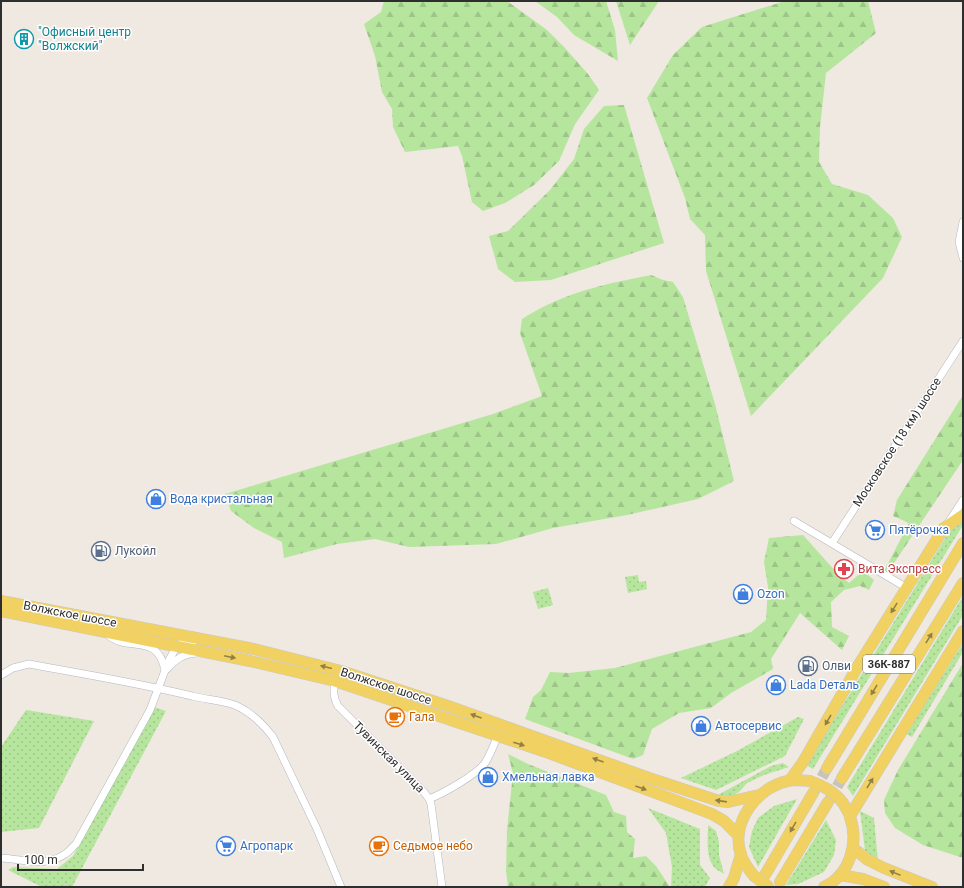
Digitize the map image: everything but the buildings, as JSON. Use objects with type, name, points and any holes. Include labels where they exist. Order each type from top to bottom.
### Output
[{"type":"main road","points":[[790,780],[858,666],[944,528],[963,515]]},
{"type":"main road","name":"36К-887","points":[[827,768],[963,543]]},
{"type":"main road","name":"36К-887","points":[[842,778],[963,583]]},
{"type":"main road","name":"Волжское шоссе","points":[[1,600],[228,644],[341,671],[448,706],[715,800],[728,802],[759,794],[790,780]]},
{"type":"main road","name":"Волжское шоссе","points":[[1,611],[208,652],[335,681],[497,737],[546,752],[712,814],[724,821],[738,835]]},
{"type":"main road","points":[[156,642],[160,636],[159,630]]},
{"type":"main road","points":[[850,816],[963,631]]},
{"type":"main road","points":[[790,780],[810,781],[831,791],[836,794],[843,803],[850,816],[853,831],[853,848],[848,864],[840,875],[824,887]]},
{"type":"main road","points":[[765,875],[813,793]]},
{"type":"main road","points":[[759,794],[746,812],[738,835],[741,854],[746,866],[754,876],[769,887]]},
{"type":"main road","points":[[780,882],[828,802]]},
{"type":"main road","points":[[853,848],[868,860],[884,868],[932,887]]},
{"type":"main road","points":[[729,887],[734,878],[741,854]]},
{"type":"main road","points":[[840,875],[863,879],[884,887]]},
{"type":"street","points":[[963,222],[959,242],[963,258]]},
{"type":"street","name":"Московское (18 км) шоссе","points":[[832,543],[963,341]]},
{"type":"street","points":[[944,528],[963,500]]},
{"type":"street","points":[[794,521],[907,588]]},
{"type":"street","points":[[105,632],[109,637],[117,641],[150,647],[155,650],[160,654],[165,670]]},
{"type":"street","points":[[1,858],[34,862],[50,861],[64,855],[76,844],[150,710],[169,660],[176,646],[184,641],[219,646],[228,644]]},
{"type":"street","points":[[165,670],[178,658],[184,655],[208,652]]},
{"type":"street","points":[[1,675],[13,668],[29,664],[158,688],[236,705],[254,716],[264,724],[273,737],[317,829],[341,887]]},
{"type":"street","name":"Тувинская улица","points":[[335,681],[332,690],[335,702],[338,706],[424,792],[429,799],[442,887]]},
{"type":"street","points":[[429,799],[442,794],[480,768],[486,761],[497,737]]},
{"type":"green space","points":[[384,1],[507,1],[547,30],[588,74],[599,90],[575,124],[559,161],[534,185],[505,203],[483,211],[472,202],[462,156],[458,146],[405,152],[393,127],[392,109],[382,92],[375,56],[364,24],[381,12]]},
{"type":"green space","points":[[535,1],[606,1],[615,30],[618,61],[574,35],[557,17]]},
{"type":"green space","points":[[616,1],[659,1],[630,45]]},
{"type":"green space","points":[[785,1],[868,1],[876,33],[826,73],[820,127],[819,162],[832,184],[868,195],[893,218],[902,237],[883,278],[751,416],[706,271],[705,235],[690,219],[685,198],[647,98],[673,55],[702,27]]},
{"type":"green space","points":[[624,105],[664,243],[551,280],[515,282],[498,269],[489,236],[508,231],[550,190],[574,159],[584,129],[604,106]]},
{"type":"green space","points":[[651,275],[673,282],[683,297],[715,404],[734,481],[698,499],[627,515],[553,528],[496,544],[409,547],[375,539],[337,544],[284,558],[282,542],[254,528],[231,511],[225,494],[493,414],[542,396],[520,333],[522,319],[559,299],[585,290]]},
{"type":"green space","points":[[963,395],[963,460],[886,575],[883,573],[909,523],[893,516],[897,500]]},
{"type":"green space","points":[[963,521],[963,525],[813,769],[806,765],[949,532]]},
{"type":"green space","points":[[803,535],[836,572],[849,583],[863,571],[874,580],[869,590],[860,586],[844,590],[831,602],[832,627],[849,636],[842,650],[800,613],[771,659],[773,669],[731,693],[711,708],[679,713],[652,729],[643,755],[633,759],[525,719],[533,697],[541,690],[550,672],[569,673],[615,668],[751,632],[766,620],[768,587],[764,562],[769,538]]},
{"type":"green space","points":[[638,575],[639,582],[646,581],[647,589],[628,593],[625,577]]},
{"type":"green space","points":[[548,588],[553,605],[538,609],[533,592]]},
{"type":"green space","points":[[963,596],[963,615],[853,796],[847,787]]},
{"type":"green space","points":[[963,643],[963,652],[912,737],[906,734]]},
{"type":"green space","points":[[963,663],[963,858],[923,845],[895,828],[885,813],[884,800],[898,770]]},
{"type":"green space","points":[[154,707],[166,711],[72,887],[42,887],[8,870],[13,867],[57,869],[73,856]]},
{"type":"green space","points":[[26,710],[94,721],[39,828],[1,832],[1,747]]},
{"type":"green space","points":[[798,717],[804,719],[785,756],[716,790],[681,778],[737,751]]},
{"type":"green space","points":[[508,754],[528,764],[606,795],[614,812],[626,816],[627,832],[635,839],[633,858],[646,856],[656,866],[670,887],[508,887],[506,871],[507,830],[513,773]]},
{"type":"green space","points":[[783,763],[789,767],[764,775],[747,783],[739,792],[722,802],[716,796],[771,766]]},
{"type":"green space","points":[[797,799],[758,867],[749,847],[752,831],[758,818],[774,806]]},
{"type":"green space","points":[[648,808],[700,829],[700,865],[710,878],[705,887],[671,887],[672,867],[666,833]]},
{"type":"green space","points":[[860,811],[874,818],[878,862],[866,858]]},
{"type":"green space","points":[[826,820],[836,840],[834,855],[824,872],[798,884],[786,885]]},
{"type":"green space","points":[[708,825],[716,831],[719,842],[719,855],[724,874],[712,865],[710,860],[708,848]]},
{"type":"tunnel","points":[[814,792],[827,768]]},
{"type":"tunnel","points":[[829,801],[842,778]]},
{"type":"place","name":"\"Офисный центр \"Волжский\"","points":[[24,39]]},
{"type":"place","name":"Вода кристальная","points":[[156,499]]},
{"type":"place","name":"Пятёрочка","points":[[875,530]]},
{"type":"place","name":"Лукойл","points":[[101,551]]},
{"type":"place","name":"Вита Экспресс","points":[[844,569]]},
{"type":"place","name":"Ozon","points":[[743,594]]},
{"type":"place","name":"Олви","points":[[808,666]]},
{"type":"place","name":"Lada Dеталь","points":[[776,685]]},
{"type":"place","name":"Гала","points":[[395,717]]},
{"type":"place","name":"Автосервис","points":[[701,726]]},
{"type":"place","name":"Хмельная лавка","points":[[488,777]]},
{"type":"place","name":"Агропарк","points":[[226,846]]},
{"type":"place","name":"Седьмое небо","points":[[379,846]]}]
